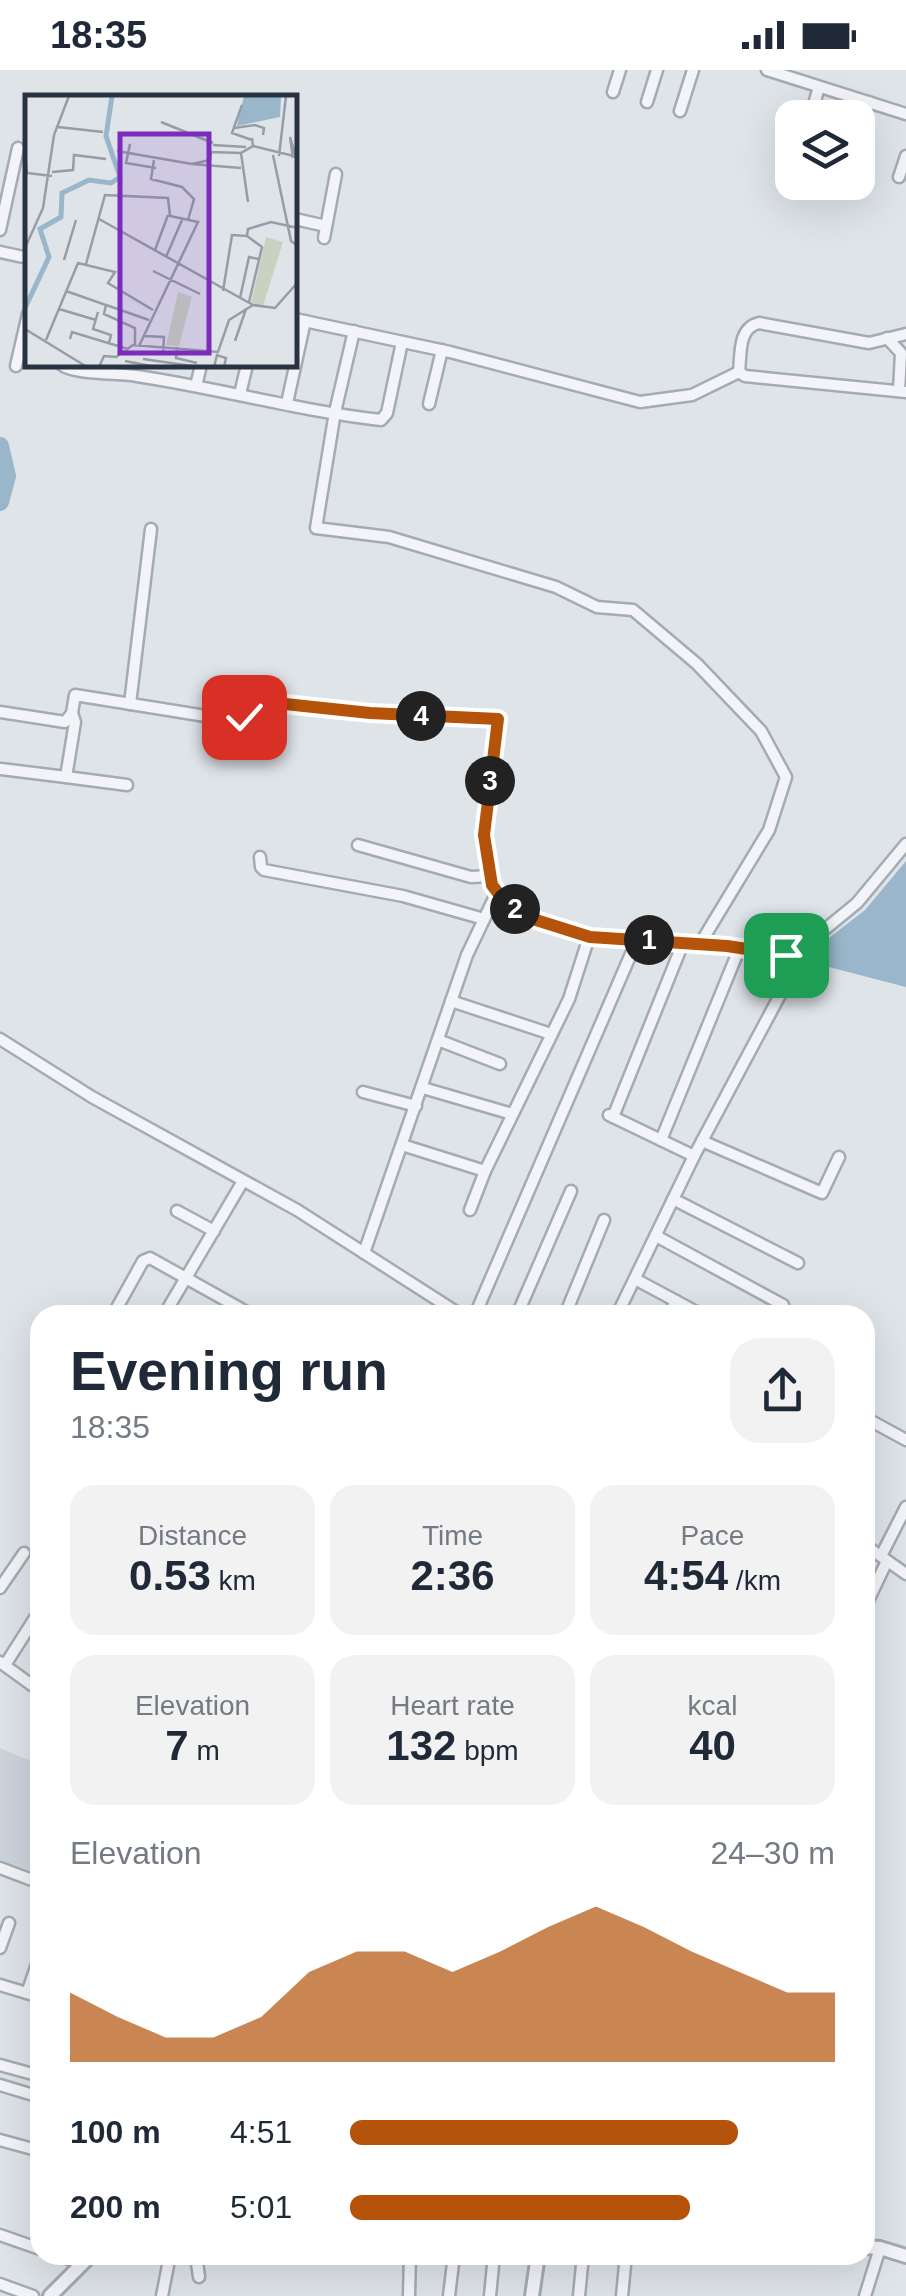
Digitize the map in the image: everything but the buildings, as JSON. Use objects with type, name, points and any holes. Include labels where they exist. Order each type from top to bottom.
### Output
[{"type":"street","points":[[613,92],[620,70]]},
{"type":"street","points":[[647,102],[657,70]]},
{"type":"street","points":[[680,111],[693,70]]},
{"type":"street","points":[[768,70],[862,100]]},
{"type":"street","points":[[815,100],[819,86]]},
{"type":"street","points":[[875,104],[906,114]]},
{"type":"street","points":[[0,230],[18,148]]},
{"type":"street","points":[[899,177],[906,156]]},
{"type":"street","points":[[298,219],[325,232],[336,174]]},
{"type":"street","points":[[0,252],[25,257]]},
{"type":"street","points":[[300,320],[442,350],[640,402],[692,395],[739,372]]},
{"type":"street","points":[[739,372],[743,334],[750,325],[759,323],[869,344],[906,334]]},
{"type":"street","points":[[16,366],[25,327]]},
{"type":"street","points":[[354,331],[335,412],[316,528],[389,537],[539,582],[597,607],[633,610],[696,664],[761,731],[786,777],[770,830],[700,944]]},
{"type":"street","points":[[739,372],[746,376],[902,392],[901,353],[887,338]]},
{"type":"street","points":[[67,368],[106,368],[376,420],[385,417],[402,342]]},
{"type":"street","points":[[429,404],[442,350]]},
{"type":"street","points":[[151,378],[153,368]]},
{"type":"street","points":[[196,386],[200,368]]},
{"type":"street","points":[[240,394],[246,368]]},
{"type":"street","points":[[286,403],[292,368]]},
{"type":"street","points":[[130,704],[150,530]]},
{"type":"street","points":[[66,777],[75,695],[218,718],[244,717],[285,704],[370,713],[498,719],[484,835],[490,876],[508,906],[590,937],[767,950],[794,961]]},
{"type":"street","points":[[0,712],[65,722],[72,713]]},
{"type":"street","points":[[1,769],[127,784]]},
{"type":"street","points":[[623,1305],[794,961],[857,903],[906,844]]},
{"type":"street","points":[[358,845],[470,877],[490,876]]},
{"type":"street","points":[[260,857],[260,868],[264,870],[402,896],[484,919]]},
{"type":"street","points":[[364,1253],[467,955],[498,892]]},
{"type":"street","points":[[470,1210],[569,1000],[590,937]]},
{"type":"street","points":[[479,1305],[637,940]]},
{"type":"street","points":[[682,942],[611,1116],[694,1156]]},
{"type":"street","points":[[661,1140],[740,947]]},
{"type":"street","points":[[450,1001],[552,1034]]},
{"type":"street","points":[[0,1039],[92,1096],[297,1210],[445,1305]]},
{"type":"street","points":[[438,1040],[500,1064]]},
{"type":"street","points":[[423,1088],[512,1114]]},
{"type":"street","points":[[363,1092],[416,1106]]},
{"type":"street","points":[[702,1141],[822,1193],[838,1157]]},
{"type":"street","points":[[402,1145],[486,1171]]},
{"type":"street","points":[[170,1305],[243,1181]]},
{"type":"street","points":[[521,1305],[572,1191]]},
{"type":"street","points":[[674,1199],[798,1263]]},
{"type":"street","points":[[177,1211],[214,1231]]},
{"type":"street","points":[[568,1305],[604,1220]]},
{"type":"street","points":[[656,1236],[784,1305]]},
{"type":"street","points":[[119,1305],[143,1261],[157,1259],[226,1305]]},
{"type":"street","points":[[635,1278],[683,1305]]},
{"type":"street","points":[[674,1305],[676,1301]]},
{"type":"street","points":[[875,1423],[906,1440]]},
{"type":"street","points":[[875,1581],[906,1507]]},
{"type":"street","points":[[0,1588],[24,1552]]},
{"type":"street","points":[[875,1552],[906,1574]]},
{"type":"street","points":[[30,1624],[2,1664],[30,1684]]},
{"type":"street","points":[[0,1868],[30,1880]]},
{"type":"street","points":[[0,1948],[9,1923]]},
{"type":"street","points":[[0,1985],[28,1994],[30,1988]]},
{"type":"street","points":[[0,2065],[30,2073]]},
{"type":"street","points":[[0,2086],[30,2094]]},
{"type":"street","points":[[0,2140],[30,2148]]},
{"type":"street","points":[[0,2235],[30,2246]]},
{"type":"street","points":[[875,2249],[906,2256]]},
{"type":"street","points":[[57,2294],[83,2265]]},
{"type":"street","points":[[162,2296],[168,2265]]},
{"type":"street","points":[[197,2265],[199,2277]]},
{"type":"street","points":[[409,2296],[410,2265]]},
{"type":"street","points":[[449,2296],[453,2265]]},
{"type":"street","points":[[490,2296],[493,2265]]},
{"type":"street","points":[[532,2296],[537,2265]]},
{"type":"street","points":[[578,2296],[583,2265]]},
{"type":"street","points":[[622,2296],[625,2265]]},
{"type":"street","points":[[865,2296],[870,2265]]},
{"type":"street","points":[[0,2284],[33,2296]]},
{"type":"shaded area","points":[[0,1748],[30,1761],[30,1870],[0,1860]]},
{"type":"water","points":[[906,861],[906,987],[825,966],[813,958],[812,951],[865,910]]},
{"type":"waterway","points":[[0,446],[7,476],[0,502]]},
{"type":"route","points":[[244,717],[285,704],[370,713],[498,719],[484,835],[492,885],[508,906],[536,920],[590,937],[727,946],[786,955]]}]
